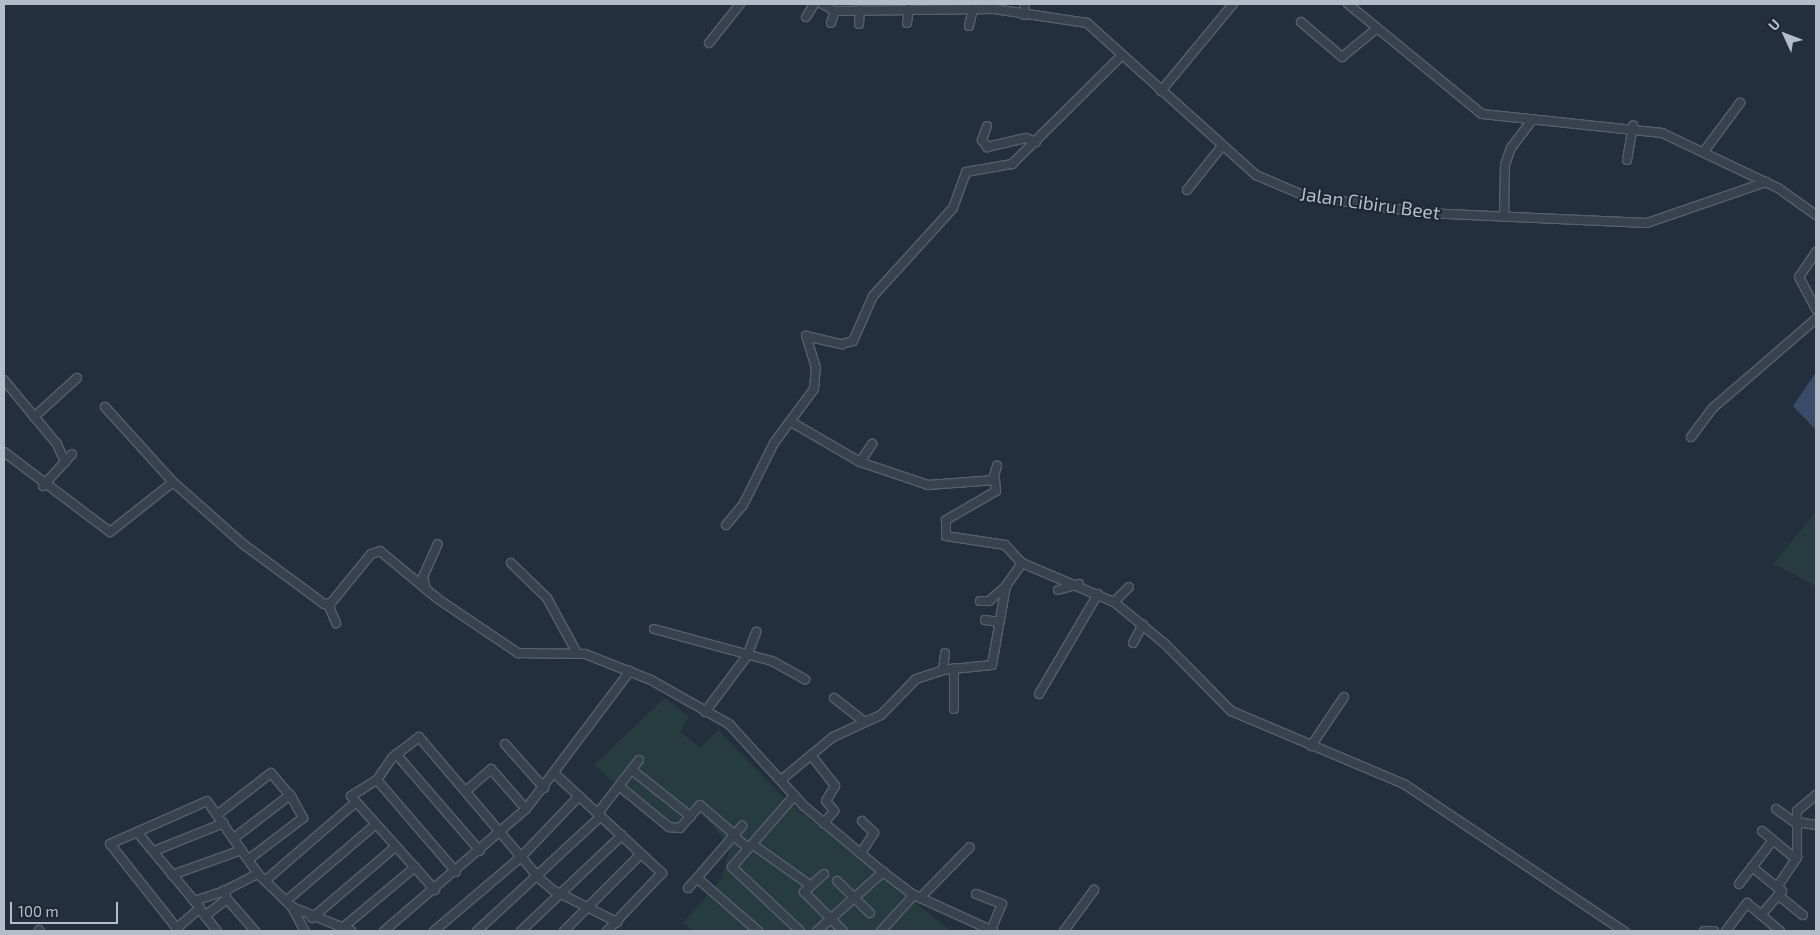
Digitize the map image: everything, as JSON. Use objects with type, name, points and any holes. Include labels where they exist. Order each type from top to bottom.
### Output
[{"type":"street","points":[[709,43],[740,4]]},
{"type":"street","points":[[806,17],[814,4]]},
{"type":"street","points":[[822,4],[835,11],[831,23]]},
{"type":"street","points":[[1024,15],[1025,4]]},
{"type":"street","points":[[1161,91],[1233,4]]},
{"type":"street","points":[[1348,4],[1376,29],[1482,114],[1532,120],[1633,126],[1705,150],[1766,182],[1816,215]]},
{"type":"street","points":[[907,23],[909,9]]},
{"type":"street","points":[[969,26],[973,9]]},
{"type":"street","name":"Jalan Cibiru Beet","points":[[835,11],[973,9],[1087,23],[1222,146],[1271,184],[1306,196],[1425,213],[1646,223],[1766,182]]},
{"type":"street","points":[[859,24],[860,10]]},
{"type":"street","points":[[1301,22],[1342,57],[1376,29]]},
{"type":"street","points":[[726,525],[743,505],[774,443],[793,423],[817,380],[806,336],[842,344],[853,342],[873,296],[953,208],[966,172],[1012,164],[1122,54]]},
{"type":"street","points":[[1705,150],[1740,103]]},
{"type":"street","points":[[1504,218],[1506,165],[1511,148],[1532,120]]},
{"type":"street","points":[[987,126],[982,140],[987,147],[1026,138],[1036,142]]},
{"type":"street","points":[[1627,160],[1633,126]]},
{"type":"street","points":[[1186,190],[1222,146]]},
{"type":"street","points":[[1816,252],[1799,277],[1816,309]]},
{"type":"street","points":[[1691,437],[1714,407],[1816,319]]},
{"type":"street","points":[[34,417],[77,378]]},
{"type":"street","points":[[4,380],[57,444],[65,462]]},
{"type":"street","points":[[105,407],[173,482],[279,572],[328,604],[336,623]]},
{"type":"street","points":[[793,423],[860,462],[928,485],[993,479],[999,484],[996,491],[951,514],[944,531],[950,538],[1005,545],[1022,563],[1079,584],[1114,602],[1144,624],[1231,711],[1404,784],[1624,931]]},
{"type":"street","points":[[860,462],[872,444]]},
{"type":"street","points":[[4,452],[43,486],[112,533],[173,482]]},
{"type":"street","points":[[43,486],[72,454]]},
{"type":"street","points":[[993,479],[997,466]]},
{"type":"street","points":[[426,589],[423,577],[438,544]]},
{"type":"street","points":[[328,604],[376,550],[426,589],[518,653],[577,653],[630,671],[729,724],[794,796],[883,872],[917,897],[992,931],[1002,904],[976,894]]},
{"type":"street","points":[[512,563],[547,598],[577,653]]},
{"type":"street","points":[[980,601],[988,601],[1006,586],[1022,563]]},
{"type":"street","points":[[1058,590],[1079,584]]},
{"type":"street","points":[[781,780],[833,736],[881,716],[916,679],[954,668],[992,664],[1006,586]]},
{"type":"street","points":[[1114,602],[1129,587]]},
{"type":"street","points":[[1039,694],[1098,594]]},
{"type":"street","points":[[985,620],[999,622]]},
{"type":"street","points":[[1133,643],[1144,624]]},
{"type":"street","points":[[654,629],[747,656],[772,661],[805,679]]},
{"type":"street","points":[[705,712],[747,656],[756,632]]},
{"type":"street","points":[[944,670],[945,653]]},
{"type":"street","points":[[954,668],[954,709]]},
{"type":"street","points":[[384,931],[503,833],[526,809],[555,774],[630,671]]},
{"type":"street","points":[[1311,746],[1344,697]]},
{"type":"street","points":[[834,698],[865,722]]},
{"type":"street","points":[[435,890],[355,803],[351,794],[377,780],[396,754],[421,738],[467,790],[539,878],[563,895],[592,907],[617,922]]},
{"type":"street","points":[[505,744],[544,788]]},
{"type":"street","points":[[396,754],[480,851]]},
{"type":"street","points":[[811,755],[835,786],[826,801],[834,811],[824,823]]},
{"type":"street","points":[[477,931],[539,878],[599,815],[639,760]]},
{"type":"street","points":[[467,790],[491,769],[526,809]]},
{"type":"street","points":[[632,770],[691,817]]},
{"type":"street","points":[[218,814],[272,773],[290,795],[303,818],[248,859]]},
{"type":"street","points":[[555,774],[622,835],[662,876],[606,931]]},
{"type":"street","points":[[377,780],[456,872]]},
{"type":"street","points":[[619,786],[669,827],[680,828],[700,805],[734,835],[811,886]]},
{"type":"street","points":[[1776,887],[1796,859],[1797,811],[1816,794]]},
{"type":"street","points":[[234,838],[290,795]]},
{"type":"street","points":[[434,931],[521,857],[579,796]]},
{"type":"street","points":[[794,796],[732,868],[800,931]]},
{"type":"street","points":[[200,908],[178,930],[110,844],[206,801],[218,814],[258,874],[289,904],[305,931]]},
{"type":"street","points":[[266,880],[355,803]]},
{"type":"street","points":[[1776,809],[1797,824],[1816,825]]},
{"type":"street","points":[[861,853],[874,832],[862,821]]},
{"type":"street","points":[[154,851],[224,823]]},
{"type":"street","points":[[289,904],[376,825]]},
{"type":"street","points":[[688,888],[742,826]]},
{"type":"street","points":[[1762,831],[1796,859]]},
{"type":"street","points":[[137,832],[217,931]]},
{"type":"street","points":[[521,931],[563,895],[622,835]]},
{"type":"street","points":[[1739,884],[1770,844]]},
{"type":"street","points":[[312,918],[396,847]]},
{"type":"street","points":[[881,931],[970,848]]},
{"type":"street","points":[[172,875],[242,850]]},
{"type":"street","points":[[564,931],[592,907],[641,854]]},
{"type":"street","points":[[289,904],[312,918],[345,930],[415,867]]},
{"type":"street","points":[[1752,867],[1782,891],[1761,915]]},
{"type":"street","points":[[817,931],[883,872]]},
{"type":"street","points":[[205,916],[225,895],[258,874]]},
{"type":"street","points":[[824,874],[804,892],[843,931]]},
{"type":"street","points":[[698,878],[758,931]]},
{"type":"street","points":[[837,881],[870,913]]},
{"type":"street","points":[[1064,931],[1094,890]]},
{"type":"street","points":[[194,901],[225,895]]},
{"type":"street","points":[[225,895],[255,931]]},
{"type":"street","points":[[1778,896],[1802,915]]},
{"type":"street","points":[[1726,931],[1744,904],[1780,931]]},
{"type":"street","points":[[1704,931],[1714,931]]},
{"type":"green space","points":[[1816,512],[1816,586],[1773,564]]},
{"type":"green space","points":[[665,698],[689,717],[680,732],[700,748],[718,730],[787,801],[951,931],[694,931],[683,923],[722,878],[730,847],[698,809],[674,832],[594,765]]},
{"type":"water","points":[[1816,372],[1816,430],[1793,406]]}]
